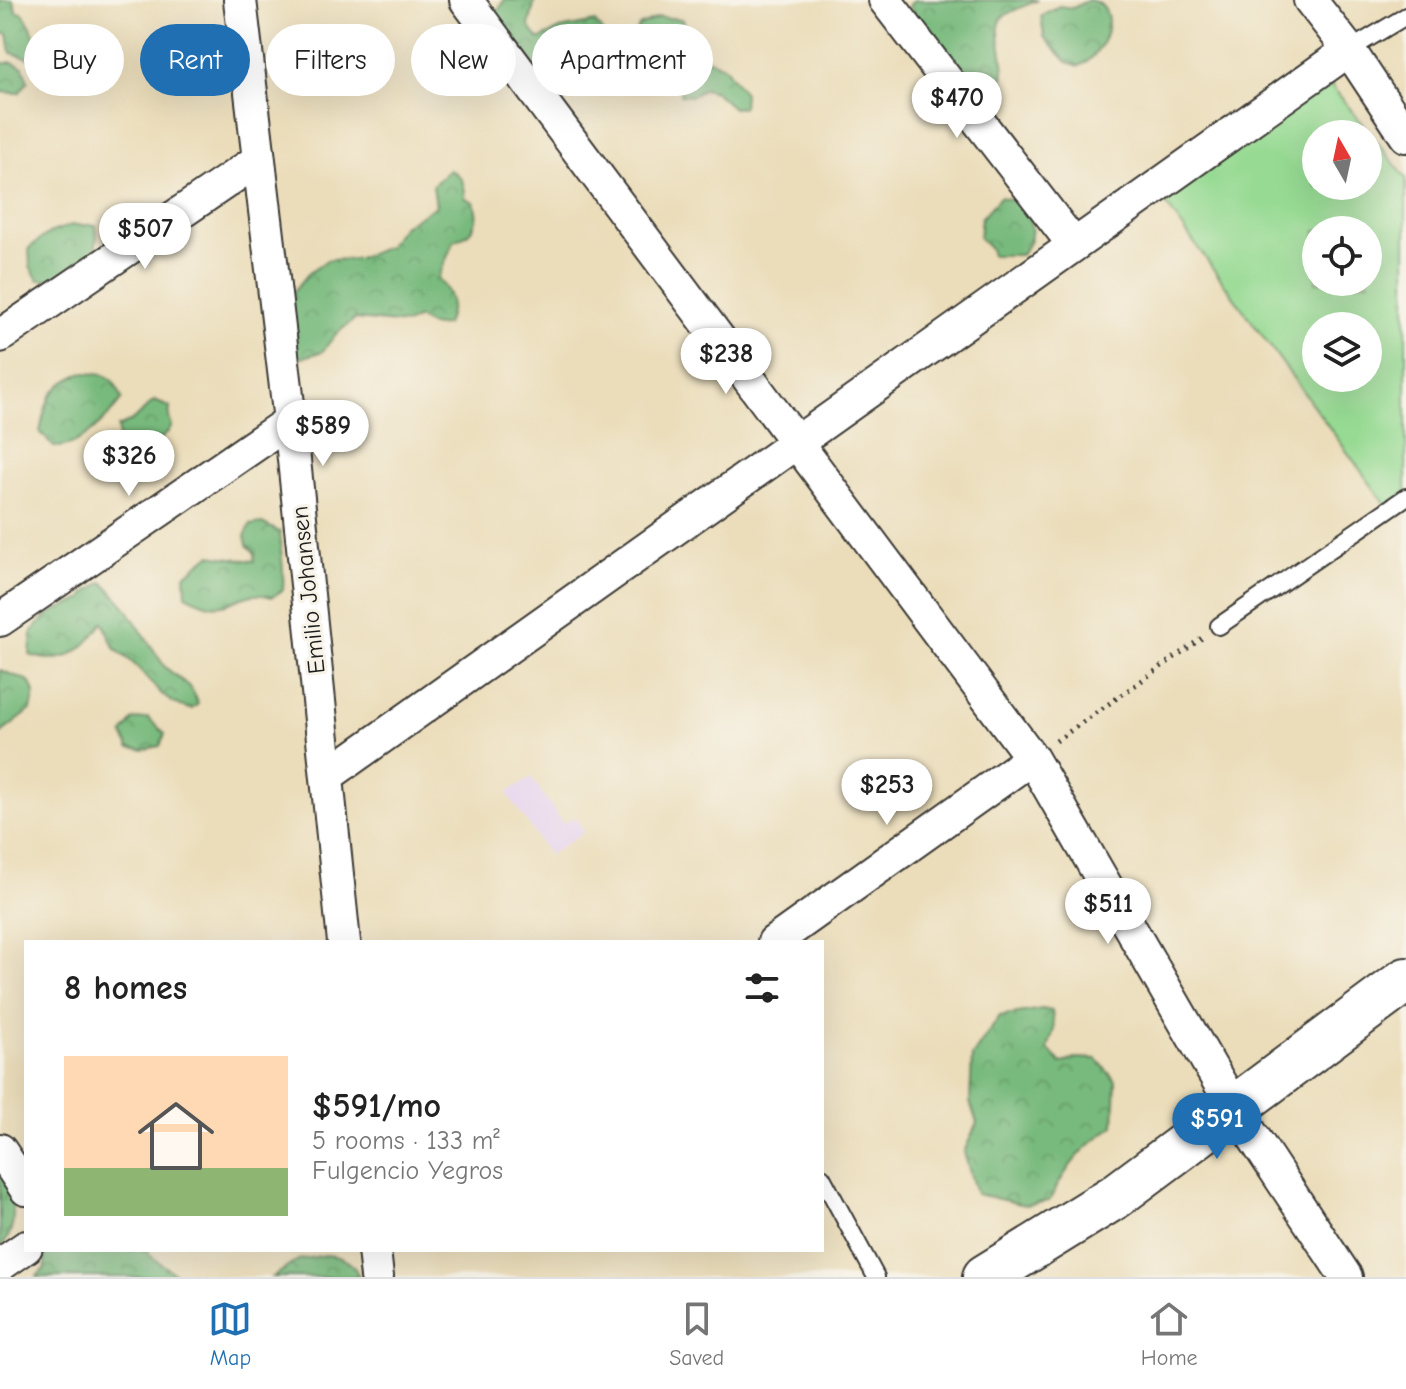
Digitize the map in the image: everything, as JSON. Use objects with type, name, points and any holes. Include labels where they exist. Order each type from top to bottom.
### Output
[{"type":"street","name":"Emilio Johansen","points":[[240,0],[290,421],[344,940]]},
{"type":"street","points":[[466,0],[1032,758],[1233,1106],[1346,1277]]},
{"type":"street","points":[[885,0],[1074,245]]},
{"type":"street","points":[[1310,0],[1349,50],[1406,136]]},
{"type":"street","points":[[327,776],[1349,50]]},
{"type":"street","points":[[0,336],[258,160]]},
{"type":"street","points":[[0,620],[290,421]]},
{"type":"street","points":[[777,940],[1032,758]]},
{"type":"street","points":[[985,1277],[1116,1196],[1406,980]]},
{"type":"street","points":[[0,1150],[24,1186]]},
{"type":"street","points":[[0,1265],[24,1248]]},
{"type":"street","points":[[374,1252],[377,1277]]},
{"type":"lane","points":[[1349,50],[1406,16]]},
{"type":"lane","points":[[1219,626],[1406,497]]},
{"type":"lane","points":[[824,1181],[876,1277]]},
{"type":"path","points":[[1032,758],[1219,626]]},
{"type":"shaded area","points":[[531,777],[563,823],[575,817],[584,832],[549,855],[507,793]]},
{"type":"green space","points":[[0,0],[13,0],[17,12],[23,13],[29,24],[24,24],[24,56],[11,53],[8,34],[0,34]]},
{"type":"green space","points":[[504,0],[535,0],[529,26],[532,30],[532,80],[516,57],[516,24],[498,24],[497,12]]},
{"type":"green space","points":[[914,0],[1038,0],[1006,14],[999,24],[1004,71],[998,92],[988,100],[969,105],[909,6]]},
{"type":"green space","points":[[1088,0],[1099,4],[1105,11],[1107,31],[1096,52],[1079,66],[1067,62],[1044,37],[1041,15],[1059,6],[1073,8]]},
{"type":"green space","points":[[659,17],[681,19],[685,24],[643,24]]},
{"type":"green space","points":[[713,61],[724,66],[744,93],[743,107],[733,108],[715,92]]},
{"type":"green space","points":[[12,62],[23,67],[24,87],[19,93],[0,92],[0,64]]},
{"type":"green space","points":[[1327,80],[1359,120],[1302,120],[1302,200],[1382,200],[1382,148],[1406,178],[1406,497],[1389,509],[1303,392],[1382,392],[1382,312],[1302,312],[1302,390],[1160,196]]},
{"type":"green space","points":[[449,170],[464,185],[465,198],[474,202],[476,221],[471,231],[454,241],[438,278],[451,300],[446,325],[431,326],[418,318],[406,324],[355,319],[336,334],[322,352],[297,359],[278,303],[327,260],[357,259],[387,247],[403,226],[436,206],[433,185]]},
{"type":"green space","points":[[1000,197],[1023,202],[1029,217],[1031,236],[1021,255],[992,255],[979,238],[981,218]]},
{"type":"green space","points":[[72,225],[96,225],[94,251],[65,280],[38,280],[30,266],[29,248],[49,233]]},
{"type":"green space","points":[[82,373],[108,377],[122,399],[83,438],[54,447],[40,432],[51,395],[62,383]]},
{"type":"green space","points":[[154,401],[170,407],[172,426],[168,433],[148,445],[133,446],[118,440],[118,427],[132,421]]},
{"type":"green space","points":[[262,523],[280,532],[283,590],[272,597],[253,595],[219,605],[210,605],[186,595],[185,575],[210,555],[254,561],[255,553],[247,545],[245,536],[250,525]]},
{"type":"green space","points":[[103,582],[125,606],[165,667],[191,688],[198,704],[192,709],[165,697],[116,649],[103,622],[89,641],[73,654],[54,659],[30,655],[32,631],[50,613],[83,599],[86,593]]},
{"type":"green space","points":[[0,670],[29,681],[35,693],[31,710],[0,734]]},
{"type":"green space","points":[[148,718],[165,734],[160,746],[143,750],[129,748],[123,734],[133,720]]},
{"type":"green space","points":[[1042,1009],[1052,1011],[1054,1029],[1048,1049],[1061,1064],[1077,1058],[1097,1059],[1116,1081],[1114,1126],[1076,1159],[1049,1201],[1025,1205],[976,1194],[964,1152],[977,1123],[970,1102],[972,1056],[1000,1016]]},
{"type":"green space","points":[[0,1168],[11,1198],[13,1219],[7,1239],[0,1248]]},
{"type":"green space","points":[[45,1252],[148,1252],[175,1277],[36,1277],[45,1268]]},
{"type":"green space","points":[[326,1255],[346,1261],[354,1267],[359,1277],[273,1277],[298,1260]]}]
